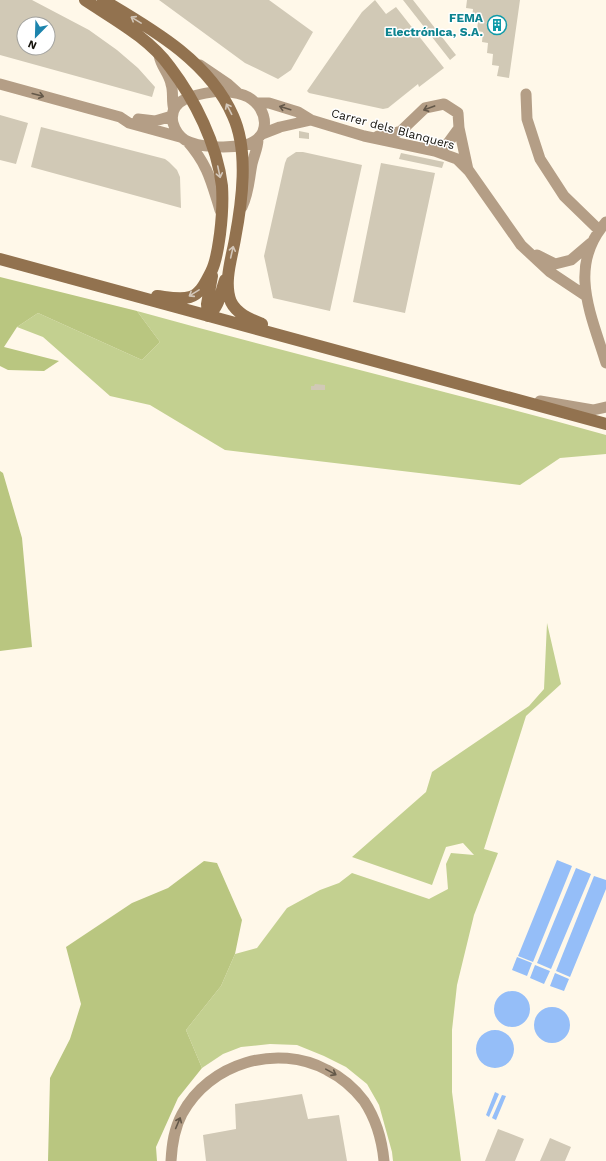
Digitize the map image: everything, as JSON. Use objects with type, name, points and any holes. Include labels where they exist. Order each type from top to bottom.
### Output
[{"type":"street","points":[[85,0],[141,38],[159,54],[174,73],[189,97],[212,146],[222,186],[222,215],[218,248],[207,304],[208,316]]},
{"type":"street","points":[[103,0],[148,27],[193,62],[219,91],[234,117],[241,146],[242,180],[240,213],[219,302],[215,310],[208,316]]},
{"type":"street","points":[[159,54],[161,64],[171,83],[174,128],[200,158],[208,170],[222,215]]},
{"type":"street","points":[[193,62],[203,67],[232,87],[238,93]]},
{"type":"street","points":[[0,84],[120,117],[130,116],[146,121],[155,121],[173,113],[179,103],[189,97],[219,91],[238,93],[248,97],[256,103],[264,115],[264,126],[252,165],[247,197],[240,213]]},
{"type":"street","points":[[526,94],[527,120],[540,159],[564,196],[602,226],[591,243],[571,260],[553,268]]},
{"type":"street","name":"Carrer dels Blanquers","points":[[256,103],[269,103],[298,112],[311,120],[370,137],[435,151],[457,159],[468,171],[521,245],[553,268],[586,296]]},
{"type":"street","points":[[370,137],[387,136],[401,131],[426,108],[444,104],[458,114],[459,128],[468,171]]},
{"type":"street","points":[[120,117],[128,123],[212,146],[241,146]]},
{"type":"street","name":"Carrer dels Blanquers","points":[[241,146],[250,143],[280,127],[311,120]]},
{"type":"street","points":[[435,151],[448,143],[459,128]]},
{"type":"street","points":[[591,243],[584,274],[586,296],[606,363]]},
{"type":"street","points":[[0,258],[606,424]]},
{"type":"street","points":[[128,294],[191,297],[200,290],[214,265]]},
{"type":"street","name":"Carrer dels Blanquers","points":[[553,268],[573,278],[584,274]]},
{"type":"street","points":[[228,269],[229,293],[234,307],[248,318],[292,338]]},
{"type":"street","points":[[593,320],[606,346]]},
{"type":"street","points":[[493,393],[583,409],[594,410],[606,408]]},
{"type":"street","points":[[171,1161],[172,1145],[176,1130],[186,1108],[200,1090],[214,1078],[230,1068],[244,1062],[276,1057],[295,1058],[316,1064],[336,1075],[351,1087],[364,1101],[374,1120],[382,1143],[384,1161]]},
{"type":"green space","points":[[0,277],[137,311],[160,342],[142,360],[38,313],[17,327],[4,347],[59,361],[44,371],[8,370],[0,366]]},
{"type":"green space","points":[[137,311],[606,435],[606,454],[560,458],[520,485],[225,450],[150,405],[110,396],[43,337],[17,327],[38,313],[142,360],[160,342]]},
{"type":"green space","points":[[0,471],[3,473],[22,538],[32,647],[0,651]]},
{"type":"green space","points":[[547,623],[561,684],[526,716],[484,849],[498,853],[474,915],[457,985],[452,1030],[452,1092],[461,1161],[393,1161],[392,1152],[379,1105],[367,1084],[346,1067],[297,1045],[270,1044],[241,1047],[223,1054],[202,1068],[186,1030],[221,986],[235,954],[257,948],[287,908],[320,890],[339,883],[352,873],[429,899],[448,889],[446,864],[451,853],[474,855],[463,843],[446,847],[432,885],[352,857],[426,792],[432,772],[529,706],[544,689]]},
{"type":"green space","points":[[204,861],[217,863],[242,920],[235,954],[221,986],[186,1030],[202,1068],[178,1098],[156,1147],[157,1161],[48,1161],[50,1078],[70,1039],[81,1004],[66,947],[132,903],[168,888]]},
{"type":"water","points":[[557,860],[572,866],[533,962],[518,956]]},
{"type":"water","points":[[576,868],[591,874],[551,969],[537,963]]},
{"type":"water","points":[[594,876],[606,880],[606,889],[570,977],[556,971]]},
{"type":"water","points":[[517,957],[532,963],[527,976],[512,970]]},
{"type":"water","points":[[535,965],[550,971],[544,984],[530,978]]},
{"type":"water","points":[[555,973],[569,979],[564,991],[550,986]]},
{"type":"water","points":[[516,991],[525,996],[529,1002],[529,1016],[525,1022],[516,1027],[508,1027],[499,1022],[495,1016],[494,1005],[499,996],[505,992]]},
{"type":"water","points":[[555,1007],[565,1012],[569,1018],[569,1032],[565,1038],[559,1042],[549,1043],[539,1038],[535,1032],[534,1022],[539,1012],[545,1008]]},
{"type":"water","points":[[491,1030],[499,1030],[506,1033],[511,1038],[514,1049],[511,1060],[506,1065],[499,1068],[491,1068],[484,1065],[479,1060],[476,1053],[476,1045],[479,1038],[484,1033]]},
{"type":"water","points":[[495,1092],[499,1094],[489,1117],[486,1115]]},
{"type":"water","points":[[502,1095],[506,1096],[496,1120],[492,1118]]},
{"type":"building","points":[[0,0],[32,0],[89,30],[117,50],[138,68],[155,87],[152,97],[0,55]]},
{"type":"building","points":[[159,0],[269,0],[313,32],[291,70],[278,79],[245,63]]},
{"type":"building","points":[[375,0],[386,14],[396,7],[444,68],[419,87],[418,84],[388,108],[383,109],[309,93],[307,91],[362,12]]},
{"type":"building","points":[[403,0],[413,0],[456,55],[450,60]]},
{"type":"building","points":[[467,0],[520,0],[509,78],[497,76],[499,66],[492,65],[493,54],[487,53],[488,43],[482,42],[483,32],[477,31],[478,20],[472,19],[473,9],[466,8]]},
{"type":"building","points":[[0,115],[28,123],[16,164],[0,160]]},
{"type":"building","points":[[41,127],[165,159],[177,170],[180,177],[181,208],[31,167]]},
{"type":"building","points":[[299,131],[309,133],[309,139],[299,138]]},
{"type":"building","points":[[296,152],[303,152],[362,165],[330,311],[273,298],[264,256],[285,163],[287,158]]},
{"type":"building","points":[[401,153],[444,162],[442,168],[399,159]]},
{"type":"building","points":[[381,163],[435,173],[405,313],[353,302]]},
{"type":"building","points":[[315,384],[325,385],[325,390],[311,390],[311,386],[314,386]]},
{"type":"building","points":[[302,1094],[308,1119],[339,1115],[347,1161],[206,1161],[203,1135],[236,1129],[235,1104]]},
{"type":"building","points":[[498,1129],[524,1139],[515,1161],[485,1161]]},
{"type":"building","points":[[550,1138],[571,1147],[565,1161],[540,1161]]},
{"type":"place","name":"FEMA Electrónica, S.A.","points":[[497,25]]}]
